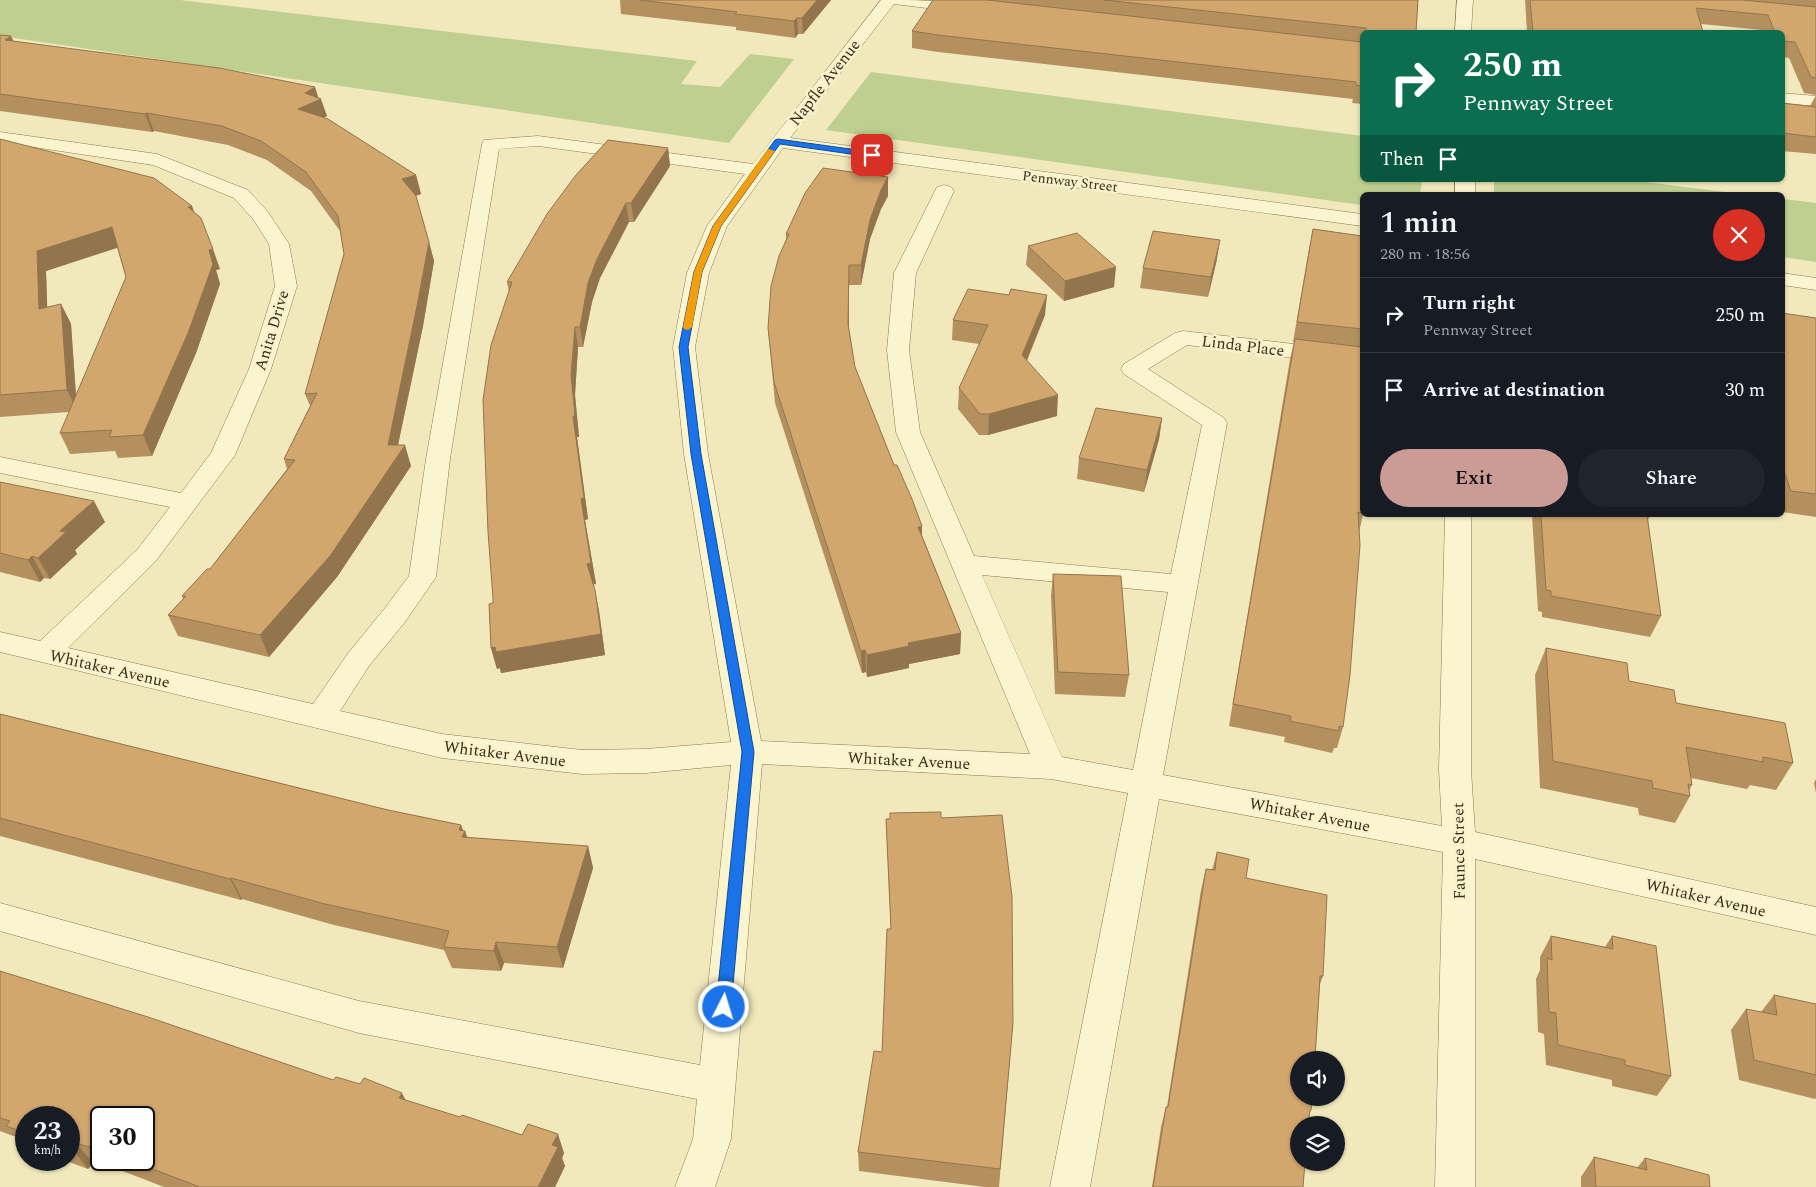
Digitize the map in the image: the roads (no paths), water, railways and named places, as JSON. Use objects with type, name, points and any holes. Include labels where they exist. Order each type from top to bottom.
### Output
[{"type":"street","name":"Napfle Avenue","points":[[695,1187],[712,1139],[748,752],[696,454],[684,347],[698,272],[717,226],[778,142],[889,0]]},
{"type":"street","points":[[895,0],[985,10]]},
{"type":"street","points":[[1464,30],[1465,0]]},
{"type":"street","points":[[1785,98],[1816,101]]},
{"type":"street","name":"Anita Drive","points":[[0,137],[157,160],[241,194],[261,216],[279,244],[286,286],[260,369],[223,455],[146,556],[45,653]]},
{"type":"street","points":[[320,717],[359,658],[395,615],[422,577],[438,459],[491,144],[538,141],[757,170]]},
{"type":"street","name":"Pennway Street","points":[[778,142],[1360,220]]},
{"type":"street","points":[[944,191],[905,273],[898,350],[908,432],[1051,767]]},
{"type":"street","points":[[1785,279],[1816,284]]},
{"type":"street","name":"Linda Place","points":[[1183,584],[1215,423],[1132,369],[1183,338],[1360,359]]},
{"type":"street","points":[[0,465],[188,502]]},
{"type":"street","name":"Faunce Street","points":[[1455,1187],[1459,842],[1455,770],[1458,517]]},
{"type":"street","points":[[965,564],[1183,584],[1070,1187]]},
{"type":"street","name":"Whitaker Avenue","points":[[0,642],[442,746],[582,762],[646,761],[748,752],[1051,767],[1459,842],[1816,921]]},
{"type":"street","points":[[0,917],[358,1017],[716,1085]]}]
